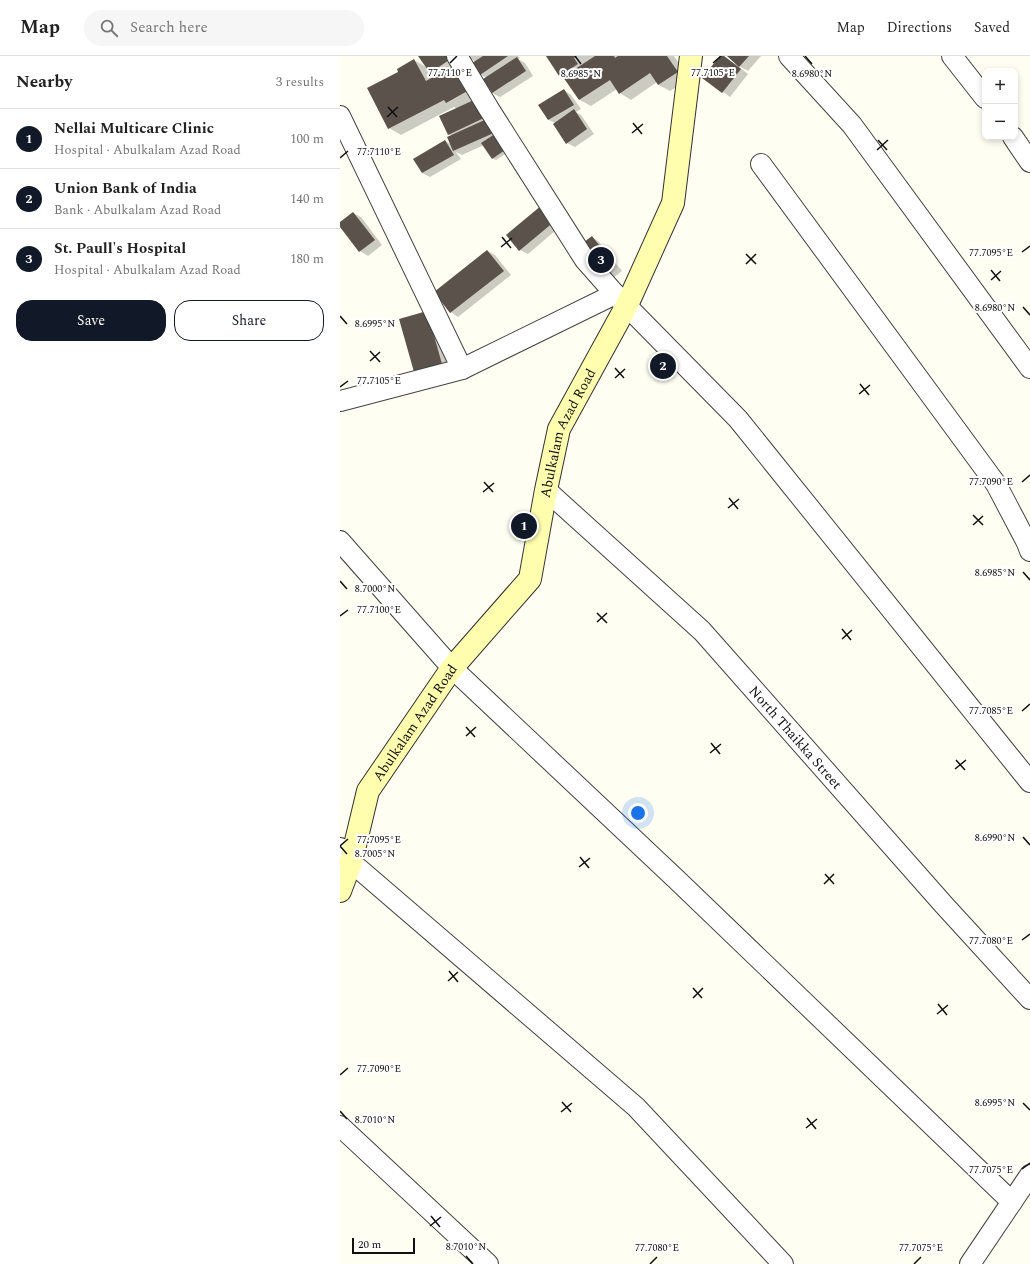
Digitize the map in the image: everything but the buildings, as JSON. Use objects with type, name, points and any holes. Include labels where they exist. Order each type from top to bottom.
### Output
[{"type":"main road","name":"Abulkalam Azad Road","points":[[340,891],[345,855],[368,791],[452,668],[530,578],[559,428],[621,299],[673,203],[691,56]]},
{"type":"street","points":[[457,56],[489,109],[586,260],[621,299],[738,419],[1030,782]]},
{"type":"street","points":[[789,56],[852,125],[1030,368]]},
{"type":"street","points":[[952,56],[982,94]]},
{"type":"street","points":[[340,116],[462,369]]},
{"type":"street","points":[[1015,140],[1030,162]]},
{"type":"street","points":[[761,164],[996,484],[1030,551]]},
{"type":"street","points":[[340,401],[462,369],[621,299]]},
{"type":"street","name":"North Thaikka Street","points":[[546,490],[702,631],[939,899],[1030,999]]},
{"type":"street","points":[[340,541],[452,668],[682,884],[1012,1202]]},
{"type":"street","points":[[345,855],[636,1107],[783,1264]]},
{"type":"street","points":[[340,1126],[488,1264]]},
{"type":"street","points":[[970,1264],[1030,1175]]},
{"type":"place","name":"St. Paull's Hospital","points":[[601,260]]},
{"type":"place","name":"Union Bank of India","points":[[663,366]]},
{"type":"place","name":"Nellai Multicare Clinic","points":[[524,526]]}]
